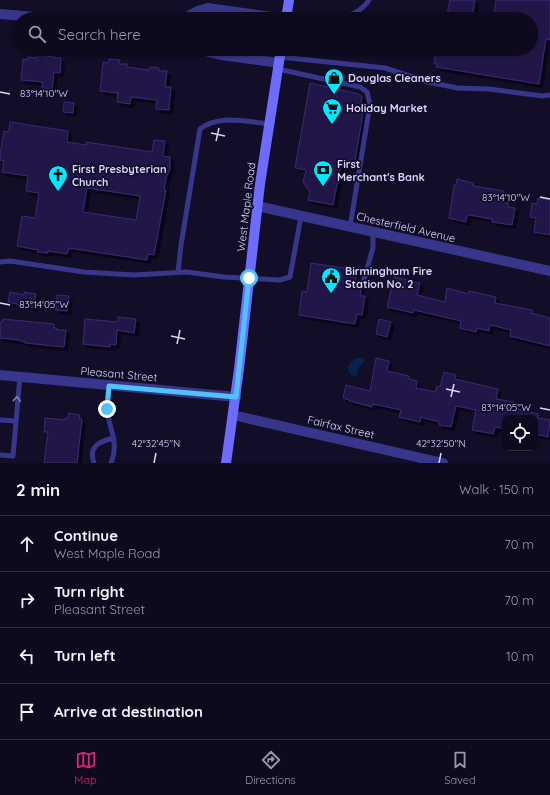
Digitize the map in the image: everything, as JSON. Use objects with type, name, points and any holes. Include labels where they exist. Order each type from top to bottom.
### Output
[{"type":"main road","points":[[287,12],[289,0]]},
{"type":"main road","name":"West Maple Road","points":[[226,463],[236,397],[257,206],[280,60]]},
{"type":"street","points":[[196,12],[208,8],[236,12]]},
{"type":"street","points":[[0,14],[12,15]]},
{"type":"street","points":[[233,56],[280,60]]},
{"type":"street","name":"Chesterfield Avenue","points":[[257,206],[550,271]]},
{"type":"street","name":"Pleasant Street","points":[[0,375],[236,397]]},
{"type":"street","name":"Fairfax Street","points":[[233,415],[443,463]]},
{"type":"lane","points":[[357,12],[369,0]]},
{"type":"lane","points":[[280,60],[385,68],[428,82],[457,88],[489,89],[542,96],[550,95]]},
{"type":"lane","points":[[280,60],[360,87],[367,92],[370,104],[350,227]]},
{"type":"lane","points":[[178,272],[200,130],[206,124],[218,120],[270,124]]},
{"type":"lane","points":[[0,262],[10,261],[91,273],[134,275],[187,272],[224,277],[280,280],[290,277],[301,216]]},
{"type":"lane","points":[[364,279],[373,248],[373,232]]},
{"type":"lane","points":[[0,455],[13,456],[20,376]]},
{"type":"lane","points":[[109,386],[107,409],[114,438],[114,450],[111,463]]},
{"type":"lane","points":[[0,420],[15,422]]},
{"type":"lane","points":[[94,463],[91,457],[93,450],[99,443],[114,438]]},
{"type":"water","points":[[357,358],[364,359],[364,362],[359,367],[357,375],[353,376],[350,375],[348,366]]},
{"type":"building","points":[[450,0],[475,0],[473,12],[447,12]]},
{"type":"building","points":[[496,0],[550,0],[550,40],[546,39],[539,84],[436,67],[437,64],[434,63],[435,56],[538,56],[538,12],[494,12]]},
{"type":"building","points":[[37,56],[45,56],[61,58],[60,73],[54,72],[52,89],[42,88],[43,82],[21,80],[23,59],[28,60],[28,57],[37,58]]},
{"type":"building","points":[[109,59],[120,60],[119,64],[127,64],[127,67],[149,70],[150,67],[159,68],[159,71],[167,71],[165,87],[171,87],[169,110],[156,109],[157,100],[131,97],[130,104],[117,102],[118,93],[100,91],[103,62],[109,63]]},
{"type":"building","points":[[310,83],[359,94],[362,97],[360,106],[364,107],[354,167],[341,164],[333,205],[308,200],[310,192],[303,182],[306,170],[295,168]]},
{"type":"building","points":[[64,102],[74,103],[73,113],[63,112]]},
{"type":"building","name":"First Presbyterian Church","points":[[10,122],[68,131],[67,142],[86,145],[86,142],[152,152],[154,140],[165,141],[163,156],[170,157],[170,169],[166,178],[164,190],[166,190],[154,255],[148,254],[147,260],[69,248],[67,254],[48,251],[48,253],[37,252],[38,250],[17,246],[22,216],[35,218],[39,193],[26,191],[28,176],[2,172],[4,161],[0,160],[0,155],[4,131],[9,132]],"holes":[[[87,188],[140,196],[136,220],[83,212]]]},
{"type":"building","points":[[457,179],[473,183],[473,186],[504,191],[502,202],[508,203],[508,207],[515,208],[512,225],[492,222],[492,219],[469,215],[467,216],[466,222],[449,218],[454,185],[456,185]]},
{"type":"building","points":[[538,198],[550,200],[550,235],[534,232],[536,218],[530,217],[532,203],[537,204]]},
{"type":"building","name":"Birmingham Fire Station No. 2","points":[[311,263],[357,270],[355,281],[362,282],[360,296],[365,296],[362,315],[357,314],[355,324],[299,315],[302,291],[307,292]]},
{"type":"building","points":[[394,277],[420,283],[417,295],[445,302],[447,288],[469,294],[469,291],[496,297],[495,303],[532,310],[532,313],[550,318],[550,346],[510,336],[511,330],[490,325],[489,331],[477,328],[476,332],[460,328],[461,321],[414,310],[413,313],[387,307]]},
{"type":"building","points":[[10,292],[24,295],[24,292],[36,294],[33,308],[8,302]]},
{"type":"building","points":[[57,295],[69,296],[67,311],[56,310]]},
{"type":"building","points":[[118,317],[136,319],[134,333],[117,330],[116,345],[110,344],[110,347],[83,344],[85,319],[118,322]]},
{"type":"building","points":[[3,319],[54,324],[54,328],[57,328],[57,330],[66,330],[64,347],[25,343],[20,340],[0,338],[0,322],[2,322]]},
{"type":"building","points":[[379,319],[391,322],[387,337],[376,334]]},
{"type":"building","points":[[376,358],[389,361],[387,371],[409,376],[409,379],[417,381],[416,388],[435,392],[437,386],[440,387],[444,372],[456,375],[455,379],[498,389],[496,399],[514,402],[512,408],[538,415],[502,415],[502,428],[495,427],[493,434],[472,430],[476,410],[456,406],[451,427],[439,425],[439,422],[421,417],[420,422],[399,417],[401,410],[373,404],[372,407],[343,398],[346,385],[370,391]]},
{"type":"building","points":[[69,413],[80,415],[79,419],[82,419],[77,463],[44,463],[48,432],[44,432],[45,418],[65,420],[65,418],[68,418]]},
{"type":"building","points":[[538,418],[550,420],[548,437],[538,435]]},
{"type":"place","name":"Douglas Cleaners","points":[[334,95]]},
{"type":"place","name":"Holiday Market","points":[[332,125]]},
{"type":"place","name":"First Merchant's Bank","points":[[323,187]]},
{"type":"place","name":"First Presbyterian Church","points":[[58,192]]},
{"type":"place","name":"Birmingham Fire Station No. 2","points":[[331,294]]},
{"type":"route","points":[[107,409],[109,386],[236,397],[249,278]]}]
